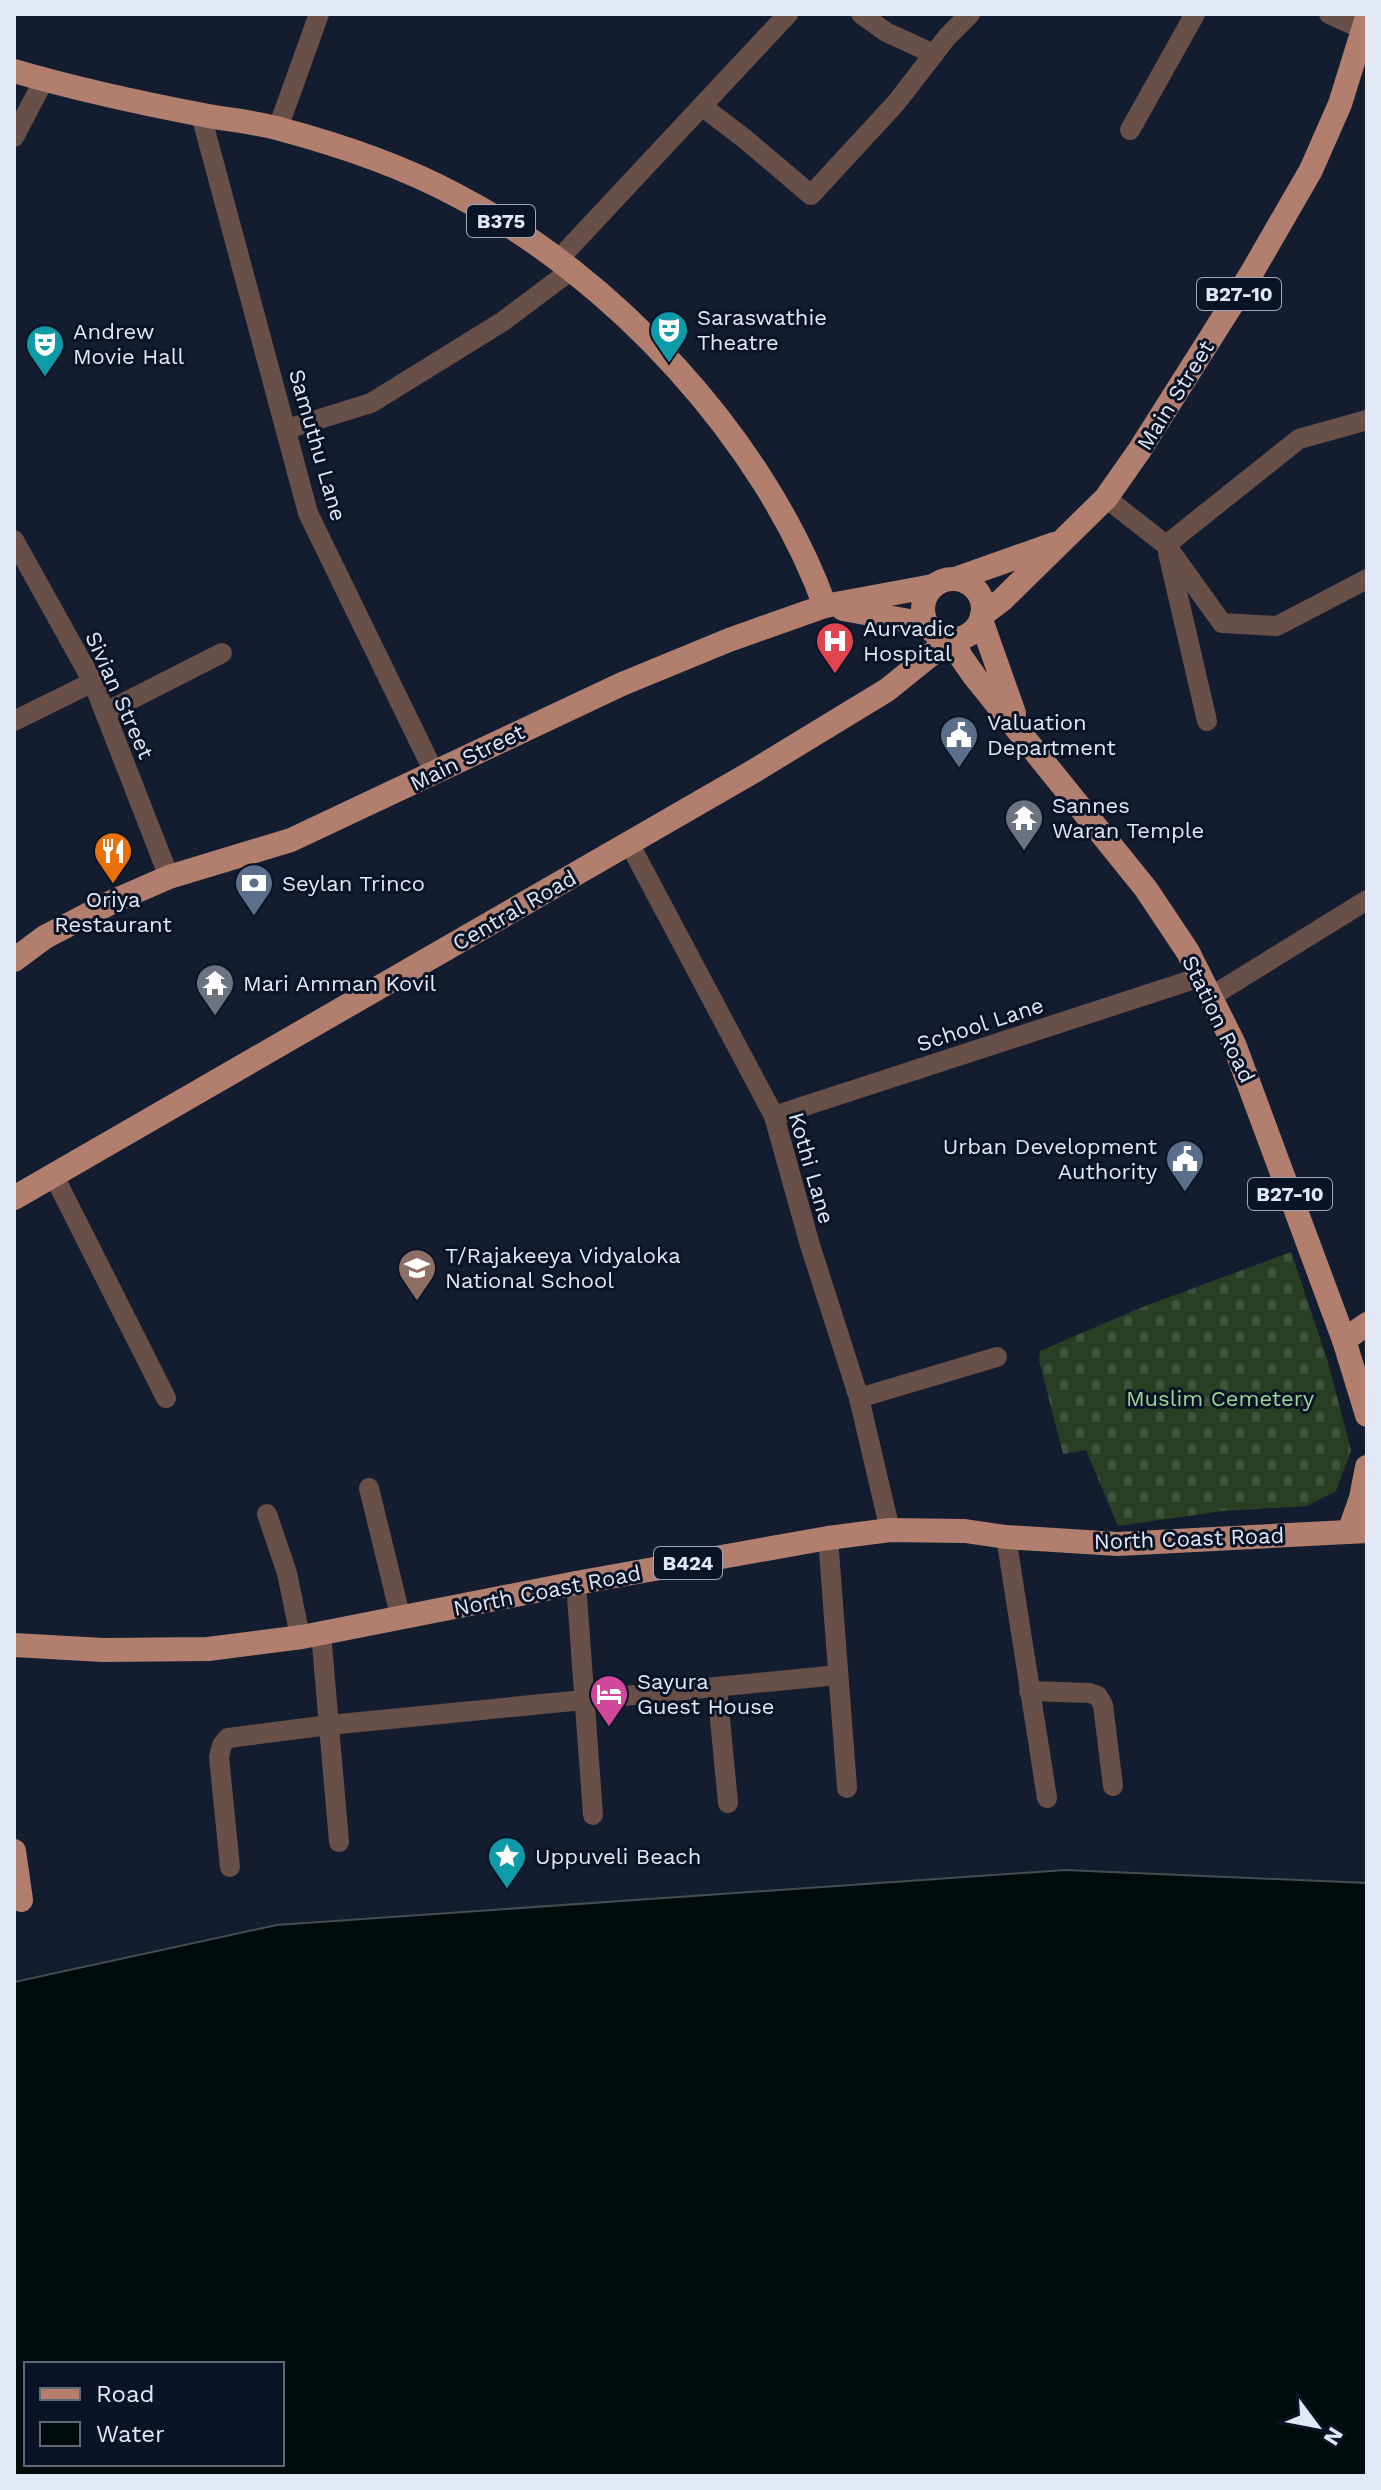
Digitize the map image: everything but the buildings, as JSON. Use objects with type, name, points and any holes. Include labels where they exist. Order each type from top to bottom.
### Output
[{"type":"main road","name":"Main Street","points":[[982,617],[1106,498],[1161,418],[1311,170],[1340,104],[1366,23]]},
{"type":"main road","name":"B375","points":[[14,71],[201,115],[278,128],[332,145],[454,193],[500,220],[564,266],[631,322],[716,414],[777,506],[808,563],[825,606]]},
{"type":"main road","name":"Main Street","points":[[14,960],[73,921],[169,877],[291,840],[622,684],[729,640],[825,606],[944,582],[1060,542]]},
{"type":"main road","points":[[825,606],[939,633],[970,634],[982,617],[983,606],[971,584],[944,582],[927,592],[922,607],[939,633]]},
{"type":"main road","name":"Station Road","points":[[982,617],[996,667],[1024,737]]},
{"type":"main road","name":"Station Road","points":[[939,633],[1146,889],[1170,923],[1207,987],[1253,1089],[1344,1340],[1367,1415]]},
{"type":"main road","name":"Central Road","points":[[14,1198],[629,843],[887,690],[939,633]]},
{"type":"main road","points":[[1344,1340],[1367,1324]]},
{"type":"main road","points":[[1358,1531],[1367,1467]]},
{"type":"main road","name":"North Coast Road","points":[[14,1645],[103,1650],[208,1649],[401,1619],[576,1583],[828,1538],[890,1530],[965,1531],[1006,1537],[1118,1544],[1358,1531]]},
{"type":"main road","points":[[14,1851],[21,1900]]},
{"type":"street","points":[[278,128],[319,14]]},
{"type":"street","points":[[287,429],[371,403],[502,322],[564,266],[788,14]]},
{"type":"street","points":[[861,14],[886,32],[934,54]]},
{"type":"street","points":[[703,107],[811,195],[896,103],[970,14]]},
{"type":"street","points":[[1130,130],[1195,14]]},
{"type":"street","points":[[1329,14],[1366,23]]},
{"type":"street","points":[[14,137],[44,80]]},
{"type":"street","name":"Samuthu Lane","points":[[201,115],[308,513],[434,772]]},
{"type":"street","points":[[1166,545],[1299,439],[1367,420]]},
{"type":"street","points":[[1106,498],[1166,545],[1222,623],[1277,626],[1367,579]]},
{"type":"street","name":"Sivian Street","points":[[14,540],[93,682],[169,877]]},
{"type":"street","points":[[1166,545],[1207,721]]},
{"type":"street","points":[[106,712],[222,653]]},
{"type":"street","points":[[14,721],[93,682]]},
{"type":"street","name":"Kothi Lane","points":[[629,843],[774,1116],[810,1245],[859,1398],[890,1530]]},
{"type":"street","name":"School Lane","points":[[774,1116],[1207,987],[1367,900]]},
{"type":"street","points":[[54,1176],[166,1398]]},
{"type":"street","points":[[859,1398],[997,1357]]},
{"type":"street","points":[[369,1488],[401,1619]]},
{"type":"street","points":[[267,1514],[310,1634],[329,1725],[339,1842]]},
{"type":"street","points":[[1006,1537],[1047,1798]]},
{"type":"street","points":[[828,1538],[847,1788]]},
{"type":"street","points":[[576,1583],[593,1815]]},
{"type":"street","points":[[230,1867],[219,1757],[222,1745],[228,1738],[329,1725],[838,1675]]},
{"type":"street","points":[[717,1688],[728,1803]]},
{"type":"street","points":[[1029,1691],[1090,1693],[1098,1696],[1103,1705],[1113,1786]]},
{"type":"green space","name":"Muslim Cemetery","points":[[1291,1252],[1328,1362],[1351,1451],[1336,1491],[1307,1506],[1223,1511],[1118,1526],[1086,1450],[1063,1454],[1039,1360],[1040,1351],[1140,1308]]},
{"type":"water","points":[[1065,1870],[1367,1883],[1367,2476],[14,2476],[14,1982],[277,1925]]},
{"type":"place","name":"Saraswathie Theatre","points":[[669,364]]},
{"type":"place","name":"Andrew Movie Hall","points":[[45,378]]},
{"type":"place","name":"Aurvadic Hospital","points":[[835,675]]},
{"type":"place","name":"Valuation Department","points":[[959,769]]},
{"type":"place","name":"Sannes Waran Temple","points":[[1024,852]]},
{"type":"place","name":"Oriya Restaurant","points":[[113,885]]},
{"type":"place","name":"Seylan Trinco","points":[[254,917]]},
{"type":"place","name":"Mari Amman Kovil","points":[[215,1017]]},
{"type":"place","name":"Urban Development Authority","points":[[1185,1193]]},
{"type":"place","name":"T/Rajakeeya Vidyaloka National School","points":[[417,1302]]},
{"type":"place","name":"Sayura Guest House","points":[[609,1728]]},
{"type":"place","name":"Uppuveli Beach","points":[[507,1890]]}]
